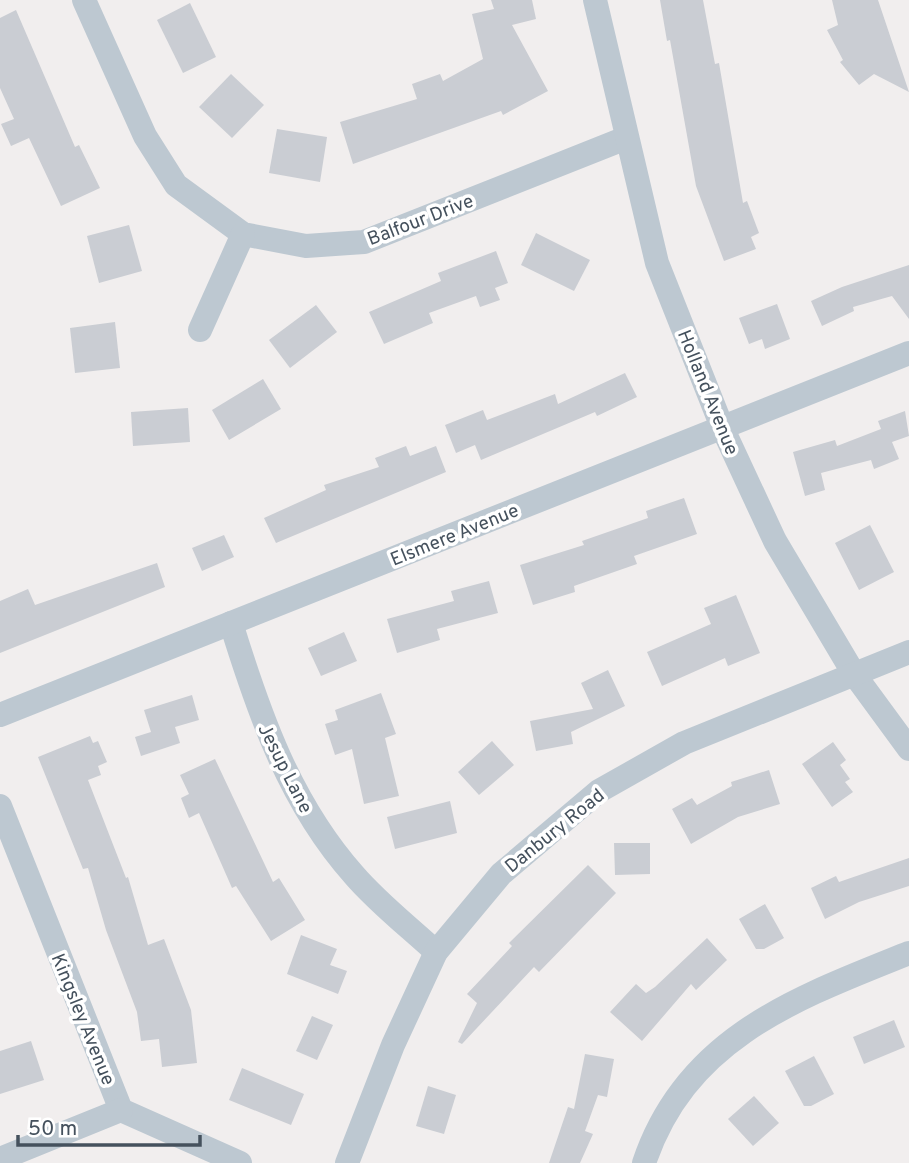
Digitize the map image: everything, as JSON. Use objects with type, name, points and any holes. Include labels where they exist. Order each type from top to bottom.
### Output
[{"type":"street","name":"Balfour Drive","points":[[85,0],[145,136],[176,185],[243,234],[306,246],[363,242],[626,138]]},
{"type":"street","name":"Holland Avenue","points":[[595,0],[657,263],[722,427],[775,541],[855,674],[909,749]]},
{"type":"street","points":[[200,330],[243,234]]},
{"type":"street","name":"Elsmere Avenue","points":[[0,715],[909,353]]},
{"type":"street","name":"Jesup Lane","points":[[231,623],[260,717],[306,811],[354,876],[436,953]]},
{"type":"street","name":"Danbury Road","points":[[348,1163],[393,1045],[436,953],[501,874],[599,791],[684,743],[909,652]]},
{"type":"street","name":"Kingsley Avenue","points":[[0,806],[121,1110],[240,1163]]},
{"type":"street","points":[[644,1163],[654,1132],[688,1082],[727,1042],[802,996],[909,953]]},
{"type":"street","points":[[0,1158],[121,1110]]},
{"type":"building","points":[[491,0],[532,0],[536,19],[512,25],[548,91],[503,115],[501,111],[353,164],[340,122],[417,99],[412,84],[440,74],[443,81],[483,59],[472,14],[494,9]]},
{"type":"building","points":[[660,0],[703,0],[715,64],[719,63],[743,203],[747,201],[759,233],[751,237],[756,249],[724,261],[696,186],[670,40],[667,41]]},
{"type":"building","points":[[832,0],[878,0],[909,92],[874,74],[859,85],[840,62],[843,60],[827,30],[838,25]]},
{"type":"building","points":[[190,3],[216,57],[183,73],[157,20]]},
{"type":"building","points":[[16,10],[75,147],[79,145],[100,188],[61,206],[29,138],[11,146],[1,124],[14,119],[0,88],[0,18]]},
{"type":"building","points":[[231,74],[264,105],[232,138],[199,107]]},
{"type":"building","points":[[277,129],[327,137],[320,182],[269,173]]},
{"type":"building","points":[[129,225],[142,271],[99,283],[87,236]]},
{"type":"building","points":[[536,233],[590,260],[574,291],[521,265]]},
{"type":"building","points":[[496,251],[508,283],[495,288],[500,300],[480,307],[476,296],[429,313],[433,323],[384,344],[369,312],[441,281],[438,273]]},
{"type":"building","points":[[909,265],[909,319],[892,296],[853,307],[854,311],[822,326],[811,301],[842,287]]},
{"type":"building","points":[[777,304],[790,339],[765,349],[762,339],[749,344],[739,318]]},
{"type":"building","points":[[316,305],[337,332],[290,368],[269,340]]},
{"type":"building","points":[[115,322],[120,368],[75,373],[70,328]]},
{"type":"building","points":[[625,373],[637,397],[597,416],[595,412],[481,460],[475,445],[456,453],[445,425],[483,410],[487,420],[555,394],[558,404]]},
{"type":"building","points":[[263,379],[281,409],[229,440],[212,410]]},
{"type":"building","points":[[188,408],[190,442],[133,446],[131,412]]},
{"type":"building","points":[[905,411],[909,436],[892,442],[899,459],[874,469],[871,460],[821,473],[825,490],[805,496],[793,452],[835,440],[837,446],[881,429],[878,421]]},
{"type":"building","points":[[406,446],[410,456],[436,446],[446,472],[276,543],[264,518],[326,490],[324,485],[379,467],[375,458]]},
{"type":"building","points":[[684,498],[697,534],[634,556],[637,564],[574,586],[575,592],[533,605],[520,565],[584,545],[582,541],[648,518],[646,511]]},
{"type":"building","points":[[870,525],[894,572],[859,590],[835,543]]},
{"type":"building","points":[[224,535],[234,557],[202,571],[192,548]]},
{"type":"building","points":[[157,563],[165,587],[0,653],[0,601],[28,589],[35,605]]},
{"type":"building","points":[[489,581],[498,613],[437,629],[440,640],[397,653],[387,619],[454,601],[451,591]]},
{"type":"building","points":[[736,595],[760,653],[728,666],[725,658],[662,686],[647,652],[711,624],[704,608]]},
{"type":"building","points":[[344,632],[357,661],[321,676],[308,648]]},
{"type":"building","points":[[608,670],[625,706],[571,732],[573,744],[536,751],[530,721],[593,709],[581,683]]},
{"type":"building","points":[[381,693],[396,734],[385,738],[399,796],[364,804],[352,749],[335,755],[325,724],[338,720],[335,710]]},
{"type":"building","points":[[192,695],[199,720],[175,727],[180,743],[141,756],[135,737],[151,732],[144,710]]},
{"type":"building","points":[[90,736],[93,743],[98,741],[107,762],[98,766],[101,775],[88,780],[126,878],[128,877],[148,945],[164,939],[191,1010],[197,1063],[162,1067],[159,1039],[141,1041],[137,1012],[106,930],[88,868],[83,869],[38,757]]},
{"type":"building","points":[[492,741],[514,765],[479,795],[458,772]]},
{"type":"building","points":[[833,742],[846,760],[840,765],[850,779],[845,782],[853,792],[832,807],[802,764]]},
{"type":"building","points":[[215,759],[273,882],[279,878],[305,920],[271,941],[236,886],[232,888],[199,813],[189,818],[181,798],[189,794],[180,775]]},
{"type":"building","points":[[769,770],[780,804],[738,817],[691,844],[672,809],[692,798],[697,805],[732,786],[731,782]]},
{"type":"building","points":[[450,801],[457,833],[395,849],[387,817]]},
{"type":"building","points":[[614,843],[650,843],[650,874],[615,875]]},
{"type":"building","points":[[909,858],[909,886],[859,902],[825,919],[811,888],[836,876],[839,882]]},
{"type":"building","points":[[588,865],[616,893],[539,972],[534,967],[462,1044],[458,1042],[477,1003],[467,994],[512,946],[509,943]]},
{"type":"building","points":[[765,904],[784,938],[764,949],[756,949],[739,919]]},
{"type":"building","points":[[301,935],[337,949],[330,965],[347,971],[338,994],[287,974]]},
{"type":"building","points":[[707,938],[727,960],[696,990],[691,984],[642,1041],[610,1012],[636,984],[646,993],[655,987]]},
{"type":"building","points":[[312,1016],[333,1025],[317,1060],[296,1051]]},
{"type":"building","points":[[894,1020],[905,1047],[864,1064],[853,1037]]},
{"type":"building","points":[[31,1041],[44,1080],[0,1094],[0,1051]]},
{"type":"building","points":[[585,1054],[614,1059],[607,1097],[598,1095],[585,1131],[593,1134],[580,1163],[549,1163],[568,1107],[574,1109]]},
{"type":"building","points":[[814,1056],[834,1094],[811,1106],[804,1106],[785,1071]]},
{"type":"building","points":[[242,1068],[304,1094],[291,1125],[229,1100]]},
{"type":"building","points":[[428,1086],[456,1095],[444,1134],[416,1126]]},
{"type":"building","points":[[754,1096],[779,1123],[753,1146],[728,1119]]}]
